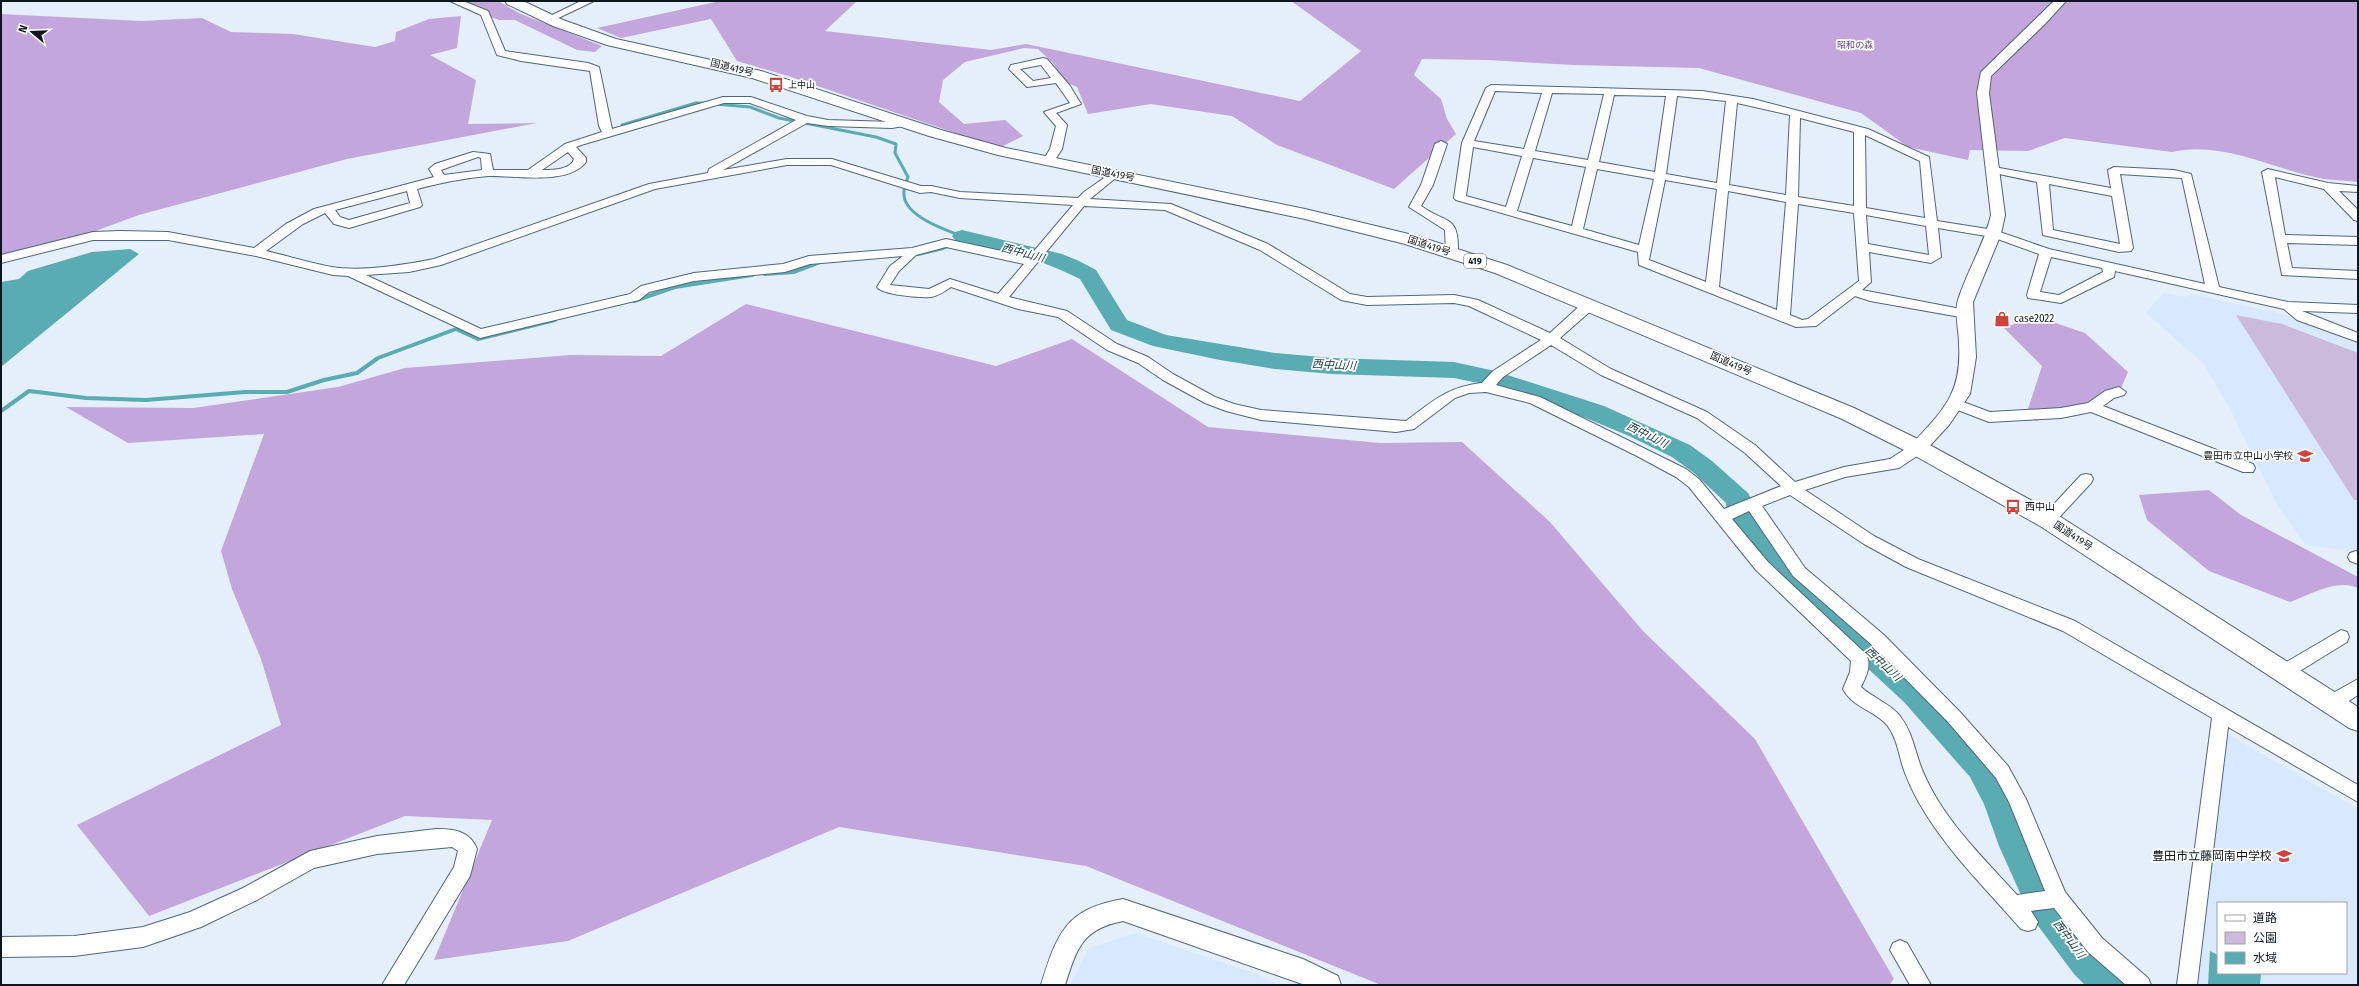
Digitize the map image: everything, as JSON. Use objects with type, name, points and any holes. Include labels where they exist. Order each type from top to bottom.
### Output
[{"type":"highway","name":"国道419号","points":[[512,1],[549,19],[612,42],[740,69],[779,80],[905,123],[1004,152],[1305,214],[1411,240],[1501,269],[1846,413],[1918,448],[2048,520],[2358,720]]},
{"type":"street","points":[[455,1],[485,13],[501,53],[521,58],[588,66],[595,69],[604,126],[609,134]]},
{"type":"street","points":[[549,19],[589,1]]},
{"type":"street","points":[[1723,516],[1792,488],[1844,472],[1894,464],[1918,448],[1943,421],[1956,404],[1962,394],[1968,357],[1966,302],[1994,234],[1998,215],[1994,170],[1983,93],[1985,75],[2003,56],[2041,22],[2060,1]]},
{"type":"street","points":[[1049,161],[1056,150],[1062,125],[1049,112],[1076,104],[1070,97],[1068,87],[1058,80]]},
{"type":"street","points":[[1644,250],[1460,198],[1468,142],[1491,88],[1702,94],[1795,113],[1860,130],[1925,159],[1935,258],[1931,259],[1863,247]]},
{"type":"street","points":[[1511,212],[1548,90]]},
{"type":"street","points":[[1577,231],[1610,92]]},
{"type":"street","points":[[1672,93],[1660,176],[1644,250],[1643,262],[1801,324],[1811,323],[1864,282],[1860,211],[1860,130]]},
{"type":"street","points":[[1712,289],[1732,99]]},
{"type":"street","points":[[531,173],[558,152],[592,137],[609,134],[723,100],[751,100],[804,119],[855,125],[892,125],[905,123]]},
{"type":"street","points":[[1784,317],[1792,199],[1795,113]]},
{"type":"street","points":[[701,177],[804,119]]},
{"type":"street","points":[[1468,142],[1994,234],[2046,252],[2288,306],[2358,309]]},
{"type":"street","points":[[1441,144],[1427,185],[1415,207],[1421,213],[1448,226],[1452,231],[1452,254]]},
{"type":"street","points":[[256,252],[312,213],[411,186],[441,179],[488,173],[531,173],[554,175],[575,166],[580,162],[580,158],[569,146]]},
{"type":"street","points":[[441,179],[435,169],[438,166],[477,154],[486,156],[488,173]]},
{"type":"street","points":[[1,259],[93,236],[168,236],[256,252],[333,271],[351,272],[409,268],[437,262],[653,186],[787,162],[823,161],[841,164],[920,190],[930,189],[960,195],[1019,199],[1083,200],[1167,207],[1264,248],[1346,297],[1357,300],[1454,299],[1473,303],[1551,339],[1606,372],[1702,416],[1721,427],[1750,449],[1792,488],[1843,525],[1888,550],[1954,581],[2069,626],[2358,794]]},
{"type":"street","points":[[1994,170],[2117,193]]},
{"type":"street","points":[[2043,179],[2047,232],[2119,248],[2126,248],[2114,170],[2174,173],[2187,176],[2213,290]]},
{"type":"street","points":[[2358,189],[2328,186],[2268,172],[2286,272],[2358,275]]},
{"type":"street","points":[[1001,299],[1088,194],[1114,174]]},
{"type":"street","points":[[328,208],[331,217],[343,224],[350,224],[416,205],[411,186]]},
{"type":"street","points":[[2328,186],[2358,217]]},
{"type":"street","points":[[2280,239],[2358,241]]},
{"type":"street","points":[[351,272],[480,334],[634,297],[645,289],[694,277],[785,268],[810,260],[912,252],[946,243],[1036,257]]},
{"type":"street","points":[[912,252],[907,260],[894,269],[883,287],[891,290],[931,293],[950,283],[1001,299],[1062,314],[1112,347],[1143,360],[1168,377],[1210,400],[1231,408],[1261,415],[1396,427],[1408,426],[1450,395],[1468,388],[1487,386],[1535,400],[1681,473],[1703,491],[1762,566],[1860,659],[1859,672],[1852,689],[1867,703],[1882,710],[1902,732],[1914,773],[1931,806],[1967,853],[2018,904],[2028,922]]},
{"type":"street","points":[[2046,252],[2033,295],[2061,299],[2110,274],[2108,267]]},
{"type":"street","points":[[1852,291],[1870,297],[1966,314]]},
{"type":"street","points":[[1487,386],[1498,374],[1551,339],[1589,305]]},
{"type":"street","points":[[2288,306],[2302,317],[2358,338]]},
{"type":"street","points":[[1956,404],[1989,416],[2061,413],[2092,407],[2110,394],[2119,392]]},
{"type":"street","points":[[2092,407],[2248,468]]},
{"type":"street","points":[[2048,520],[2086,479]]},
{"type":"street","points":[[1749,506],[1799,572],[1878,640],[1954,717],[2002,772],[2017,799],[2055,899],[2095,945],[2141,985]]},
{"type":"street","points":[[2284,672],[2341,638]]},
{"type":"street","points":[[2330,703],[2358,686]]},
{"type":"street","points":[[2187,985],[2222,715]]},
{"type":"street","points":[[1,947],[74,946],[143,937],[194,920],[250,894],[310,860],[384,844],[436,838],[452,838],[462,842],[468,849],[462,870],[392,985]]},
{"type":"street","points":[[2018,904],[2055,899]]},
{"type":"street","points":[[1053,985],[1072,935],[1081,925],[1105,912],[1123,910],[1303,971],[1329,985]]},
{"type":"street","points":[[1900,950],[1921,985]]},
{"type":"shaded area","name":"豊田市立中山小学校","points":[[2163,293],[2185,297],[2192,294],[2279,313],[2358,344],[2358,552],[2306,545],[2277,505],[2229,407],[2203,363],[2146,313]]},
{"type":"shaded area","name":"豊田市立藤岡南中学校","points":[[2224,732],[2358,809],[2358,985],[2196,985]]},
{"type":"shaded area","points":[[1136,933],[1259,975],[1278,985],[1070,985],[1089,948]]},
{"type":"green space","points":[[448,1],[498,1],[521,14],[602,46],[595,52],[577,50],[515,20],[499,20]]},
{"type":"green space","name":"昭和の森","points":[[720,1],[857,1],[825,31],[991,50],[1026,44],[1300,101],[1361,51],[1291,1],[2358,1],[2358,182],[2324,179],[2305,175],[2229,153],[2210,150],[2191,149],[2172,152],[2065,138],[2028,151],[1970,150],[1968,160],[1908,147],[1861,113],[1699,68],[1422,59],[1414,75],[1441,99],[1447,119],[1456,134],[1394,189],[1277,145],[1232,116],[1151,104],[1088,114],[1077,87],[1065,82],[1053,63],[1038,49],[1024,48],[965,62],[943,80],[939,102],[964,124],[1005,120],[1023,136],[999,148],[788,76],[737,61],[711,19],[621,38],[597,28]]},
{"type":"green space","points":[[1,14],[142,21],[202,18],[231,32],[293,34],[375,47],[395,41],[396,32],[429,19],[461,16],[457,48],[430,55],[476,80],[468,124],[537,123],[347,159],[139,215],[90,233],[1,256]]},
{"type":"green space","points":[[746,304],[996,366],[1072,339],[1208,427],[1380,443],[1462,442],[1550,522],[1643,631],[1755,739],[1894,979],[1889,985],[1381,985],[1086,866],[839,827],[568,941],[434,960],[492,820],[405,816],[149,916],[77,825],[281,725],[261,659],[232,589],[221,551],[264,434],[128,443],[66,407],[193,408],[338,387],[405,368],[570,355],[661,356]]},
{"type":"green space","points":[[2236,315],[2282,324],[2358,353],[2358,500],[2354,500]]},
{"type":"green space","points":[[2035,316],[2085,333],[2128,372],[2117,397],[2076,405],[2036,421],[2026,415],[2042,366],[2004,328]]},
{"type":"green space","points":[[2209,490],[2241,515],[2358,577],[2358,588],[2350,585],[2333,586],[2290,602],[2209,571],[2147,520],[2139,495]]},
{"type":"water","points":[[130,249],[139,254],[1,367],[1,282],[19,279],[28,271],[92,252]]},
{"type":"water","points":[[2210,951],[2217,954],[2217,974],[2261,974],[2260,985],[2208,985]]},
{"type":"waterway","points":[[622,125],[696,103],[708,103]]},
{"type":"waterway","points":[[715,104],[750,107],[779,118],[876,137],[896,144],[895,153],[908,177],[904,190],[906,203],[918,216],[936,226],[962,236],[950,246],[940,249]]},
{"type":"waterway","name":"西中山川","points":[[962,236],[1054,259],[1071,266],[1088,275],[1119,325],[1161,341],[1220,353],[1275,361],[1332,366],[1454,370],[1487,377],[1595,412],[1638,430],[1681,451],[1703,467],[1739,500],[1740,517],[1760,543],[1818,605],[1915,693],[1981,767],[1999,802],[2015,846],[2042,904],[2086,962],[2111,985]]},
{"type":"waterway","points":[[918,254],[940,249]]},
{"type":"waterway","points":[[765,274],[794,272],[818,263]]},
{"type":"waterway","points":[[634,301],[675,287],[752,275]]},
{"type":"waterway","points":[[1,411],[29,391],[86,398],[146,400],[245,392],[287,392],[324,380],[357,373],[378,358],[456,329],[478,339],[555,320]]},
{"type":"place","name":"上中山","points":[[776,85]]},
{"type":"place","name":"case2022","points":[[2002,319]]},
{"type":"place","name":"豊田市立中山小学校","points":[[2305,456]]},
{"type":"place","name":"西中山","points":[[2013,507]]},
{"type":"place","name":"豊田市立藤岡南中学校","points":[[2284,856]]}]
